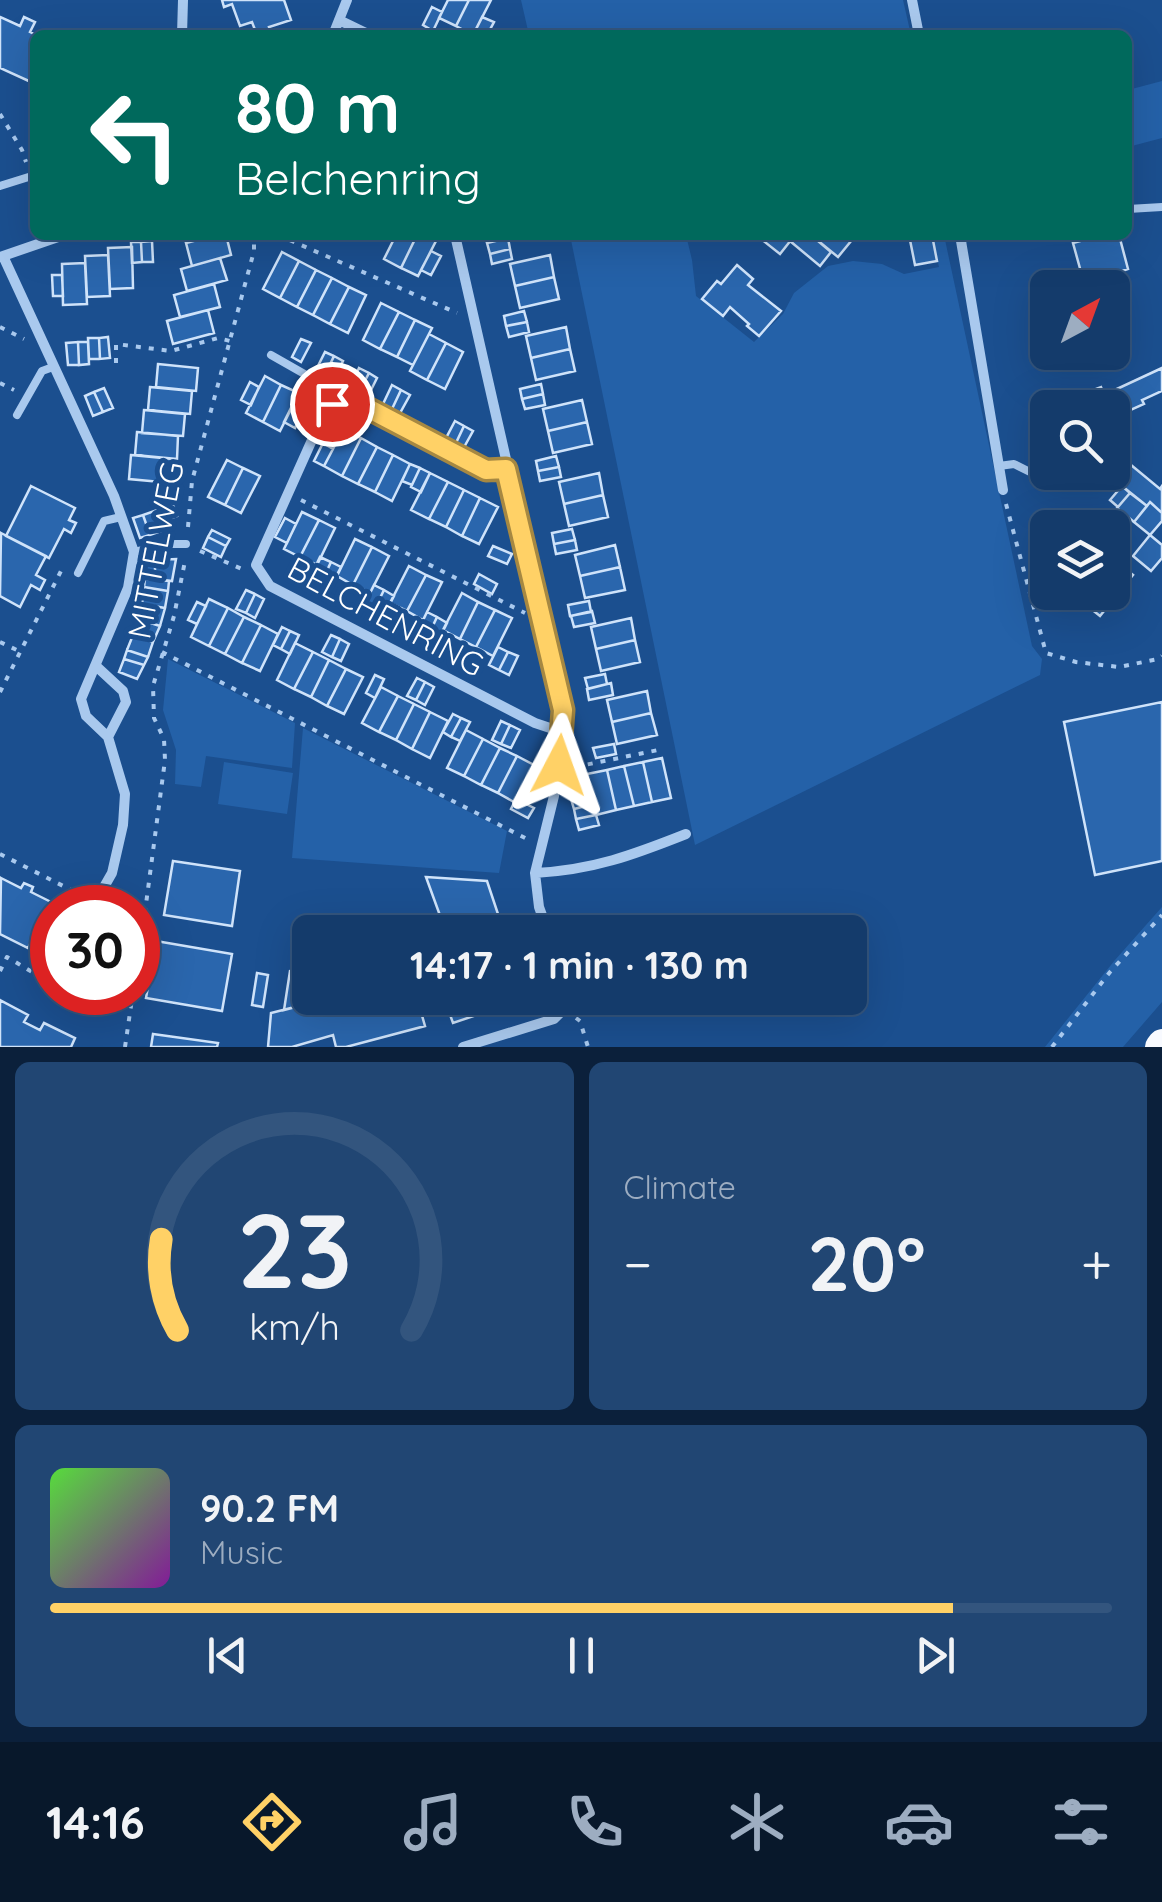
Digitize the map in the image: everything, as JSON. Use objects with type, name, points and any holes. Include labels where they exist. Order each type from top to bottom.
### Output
[{"type":"street","points":[[182,30],[183,0]]},
{"type":"street","points":[[334,30],[347,0]]},
{"type":"street","points":[[912,0],[918,30]]},
{"type":"street","points":[[339,20],[360,30]]},
{"type":"street","points":[[50,240],[1,257],[122,517],[134,552],[128,588],[81,699],[86,716],[108,737],[124,794],[123,825],[112,873],[105,885]]},
{"type":"street","points":[[456,240],[563,710],[554,796],[535,872],[542,915]]},
{"type":"street","points":[[962,240],[1003,490]]},
{"type":"street","points":[[332,404],[358,403],[486,470],[506,469]]},
{"type":"street","name":"BELCHENRING","points":[[332,404],[316,431],[256,566],[270,586],[535,724],[562,732]]},
{"type":"street","points":[[96,666],[123,691],[126,702],[108,737]]},
{"type":"street","points":[[535,872],[567,871],[626,858],[686,834]]},
{"type":"street","points":[[463,1047],[557,1015]]},
{"type":"lane","points":[[0,186],[30,177]]},
{"type":"lane","points":[[1132,209],[1162,207]]},
{"type":"lane","points":[[271,356],[322,384],[332,404]]},
{"type":"lane","points":[[18,415],[42,371],[52,367]]},
{"type":"lane","points":[[1000,466],[1014,464],[1030,472]]},
{"type":"lane","points":[[78,573],[104,521],[122,517]]},
{"type":"lane","points":[[134,552],[186,544]]},
{"type":"path","points":[[0,114],[30,169]]},
{"type":"path","name":"MITTELWEG","points":[[148,885],[166,760],[164,740],[154,718],[152,686],[174,616],[192,481],[254,240]]},
{"type":"path","points":[[289,240],[452,312],[473,316]]},
{"type":"path","points":[[116,363],[116,344],[171,351],[218,338],[230,341]]},
{"type":"path","points":[[1003,490],[1046,653],[1076,662],[1119,666],[1161,659]]},
{"type":"path","points":[[288,494],[525,613],[539,610]]},
{"type":"path","points":[[186,544],[224,562]]},
{"type":"path","points":[[0,692],[62,568]]},
{"type":"path","points":[[0,642],[20,652]]},
{"type":"path","points":[[162,652],[540,845]]},
{"type":"path","points":[[559,765],[574,767],[664,749]]},
{"type":"path","points":[[0,854],[57,885]]},
{"type":"path","points":[[1052,1047],[1110,972],[1162,914]]},
{"type":"path","points":[[0,970],[7,958],[30,971]]},
{"type":"path","points":[[124,1047],[129,1015]]},
{"type":"path","points":[[576,1015],[588,1047]]},
{"type":"shaded area","points":[[521,0],[903,0],[910,30],[528,30]]},
{"type":"shaded area","points":[[1162,81],[1162,138],[1132,146],[1132,89]]},
{"type":"shaded area","points":[[571,240],[687,240],[696,296],[754,342],[783,314],[794,293],[828,266],[853,261],[882,264],[904,274],[939,267],[933,240],[945,240],[1032,646],[1042,659],[1040,675],[695,845]]},
{"type":"shaded area","points":[[168,659],[295,723],[292,768],[206,756],[201,787],[175,784],[176,750],[163,710]]},
{"type":"shaded area","points":[[303,728],[507,831],[499,873],[292,858]]},
{"type":"shaded area","points":[[224,762],[293,773],[287,814],[218,804]]},
{"type":"shaded area","points":[[1162,907],[1162,1002],[1123,1047],[1045,1047],[1115,960]]},
{"type":"building","points":[[222,0],[284,0],[291,20],[269,27],[270,30],[255,30],[252,22],[240,26],[232,4],[224,7]]},
{"type":"building","points":[[448,0],[469,0],[456,26],[439,18]]},
{"type":"building","points":[[469,0],[491,0],[476,30],[456,26]]},
{"type":"building","points":[[432,7],[442,12],[433,30],[423,25]]},
{"type":"building","points":[[0,17],[20,26],[24,17],[35,22],[30,30],[30,82],[0,68]]},
{"type":"building","points":[[482,17],[494,22],[490,30],[476,30]]},
{"type":"building","points":[[227,240],[231,255],[192,266],[186,243]]},
{"type":"building","points":[[394,240],[415,240],[401,268],[384,259]]},
{"type":"building","points":[[415,240],[436,240],[418,276],[401,268]]},
{"type":"building","points":[[508,240],[510,249],[490,254],[487,243]]},
{"type":"building","points":[[762,240],[791,240],[780,254]]},
{"type":"building","points":[[817,240],[831,252],[820,266],[790,241]]},
{"type":"building","points":[[817,240],[852,240],[838,257]]},
{"type":"building","points":[[910,240],[933,240],[937,261],[915,265]]},
{"type":"building","points":[[1120,240],[1128,269],[1080,270],[1073,243]]},
{"type":"building","points":[[152,241],[153,262],[142,262],[141,242]]},
{"type":"building","points":[[131,242],[141,242],[142,262],[132,263]]},
{"type":"building","points":[[132,247],[133,288],[110,289],[108,248]]},
{"type":"building","points":[[510,249],[512,259],[492,264],[490,254]]},
{"type":"building","points":[[431,251],[441,256],[431,275],[421,270]]},
{"type":"building","points":[[282,252],[299,261],[280,298],[263,289]]},
{"type":"building","points":[[108,255],[110,296],[87,297],[85,256]]},
{"type":"building","points":[[550,255],[554,277],[515,286],[510,264]]},
{"type":"building","points":[[220,258],[227,280],[187,291],[181,269]]},
{"type":"building","points":[[299,261],[316,270],[297,307],[280,298]]},
{"type":"building","points":[[85,263],[87,304],[63,305],[62,264]]},
{"type":"building","points":[[737,265],[753,279],[748,285],[781,311],[759,336],[730,307],[723,316],[702,299]]},
{"type":"building","points":[[316,270],[332,278],[313,315],[297,307]]},
{"type":"building","points":[[52,275],[62,275],[63,296],[53,296]]},
{"type":"building","points":[[554,277],[559,299],[520,308],[515,286]]},
{"type":"building","points":[[332,278],[349,287],[330,324],[313,315]]},
{"type":"building","points":[[214,284],[220,307],[180,317],[174,295]]},
{"type":"building","points":[[349,287],[366,295],[348,333],[330,324]]},
{"type":"building","points":[[381,303],[399,312],[380,349],[363,340]]},
{"type":"building","points":[[208,310],[214,333],[173,344],[167,321]]},
{"type":"building","points":[[524,311],[527,322],[506,326],[504,316]]},
{"type":"building","points":[[399,312],[415,320],[397,357],[380,349]]},
{"type":"building","points":[[415,320],[432,328],[413,365],[397,357]]},
{"type":"building","points":[[527,322],[529,332],[509,337],[506,326]]},
{"type":"building","points":[[566,327],[570,349],[531,358],[526,336]]},
{"type":"building","points":[[429,334],[446,343],[427,380],[410,371]]},
{"type":"building","points":[[108,337],[110,358],[100,359],[99,338]]},
{"type":"building","points":[[88,338],[99,338],[100,359],[89,359]]},
{"type":"building","points":[[301,339],[311,343],[301,362],[292,357]]},
{"type":"building","points":[[78,342],[79,365],[68,365],[66,343]]},
{"type":"building","points":[[78,342],[88,342],[89,364],[79,365]]},
{"type":"building","points":[[446,343],[463,352],[445,389],[427,380]]},
{"type":"building","points":[[570,349],[575,371],[536,380],[531,358]]},
{"type":"building","points":[[325,352],[334,356],[325,375],[316,370]]},
{"type":"building","points":[[334,356],[343,361],[334,379],[325,375]]},
{"type":"building","points":[[158,364],[198,368],[196,391],[156,387]]},
{"type":"building","points":[[359,368],[369,373],[359,392],[350,387]]},
{"type":"building","points":[[1162,368],[1162,391],[1142,400],[1144,404],[1130,410],[1130,390],[1115,390]]},
{"type":"building","points":[[369,373],[377,378],[368,396],[359,392]]},
{"type":"building","points":[[265,376],[281,385],[263,422],[246,413]]},
{"type":"building","points":[[250,382],[259,387],[251,405],[241,400]]},
{"type":"building","points":[[541,384],[543,394],[522,399],[520,389]]},
{"type":"building","points":[[281,385],[299,393],[280,431],[263,422]]},
{"type":"building","points":[[392,385],[401,390],[392,409],[383,404]]},
{"type":"building","points":[[150,387],[192,391],[190,414],[148,410]]},
{"type":"building","points":[[104,388],[113,408],[103,412],[94,392]]},
{"type":"building","points":[[401,390],[410,395],[400,413],[392,409]]},
{"type":"building","points":[[94,392],[103,412],[93,416],[85,396]]},
{"type":"building","points":[[543,394],[545,405],[525,409],[522,399]]},
{"type":"building","points":[[582,400],[587,422],[548,431],[543,409]]},
{"type":"building","points":[[293,404],[304,409],[295,428],[284,422]]},
{"type":"building","points":[[144,410],[185,414],[183,436],[142,433]]},
{"type":"building","points":[[455,421],[464,426],[455,445],[445,440]]},
{"type":"building","points":[[587,422],[592,444],[553,453],[548,431]]},
{"type":"building","points":[[464,426],[473,431],[463,449],[455,445]]},
{"type":"building","points":[[343,430],[361,438],[342,476],[324,466]]},
{"type":"building","points":[[137,432],[178,436],[177,459],[135,455]]},
{"type":"building","points":[[361,438],[377,447],[358,484],[342,476]]},
{"type":"building","points":[[323,443],[333,449],[324,466],[314,461]]},
{"type":"building","points":[[377,447],[393,455],[375,492],[358,484]]},
{"type":"building","points":[[131,455],[173,459],[171,483],[129,479]]},
{"type":"building","points":[[393,455],[410,464],[392,501],[375,492]]},
{"type":"building","points":[[556,456],[559,467],[538,471],[536,461]]},
{"type":"building","points":[[227,460],[243,468],[225,505],[208,497]]},
{"type":"building","points":[[410,464],[420,468],[412,485],[402,481]]},
{"type":"building","points":[[1130,464],[1160,489],[1162,486],[1162,513],[1150,502],[1147,506],[1127,490]]},
{"type":"building","points":[[559,467],[561,477],[540,481],[538,471]]},
{"type":"building","points":[[243,468],[260,476],[241,513],[225,505]]},
{"type":"building","points":[[420,468],[430,473],[421,492],[411,487]]},
{"type":"building","points":[[430,473],[448,482],[429,519],[411,510]]},
{"type":"building","points":[[599,473],[603,495],[564,504],[559,482]]},
{"type":"building","points":[[448,482],[464,490],[446,527],[429,519]]},
{"type":"building","points":[[31,486],[75,508],[69,520],[76,523],[71,533],[64,529],[49,558],[6,536]]},
{"type":"building","points":[[464,490],[480,498],[462,536],[446,527]]},
{"type":"building","points":[[1119,490],[1130,493],[1118,507],[1110,500]]},
{"type":"building","points":[[1130,493],[1147,506],[1134,522],[1130,510],[1117,508]]},
{"type":"building","points":[[603,495],[608,517],[569,526],[564,504]]},
{"type":"building","points":[[170,496],[177,516],[167,520],[160,500]]},
{"type":"building","points":[[480,498],[498,507],[479,544],[462,536]]},
{"type":"building","points":[[1150,502],[1162,513],[1162,521],[1150,535],[1134,522]]},
{"type":"building","points":[[163,508],[170,528],[150,535],[143,515]]},
{"type":"building","points":[[302,512],[319,520],[300,557],[284,549]]},
{"type":"building","points":[[143,515],[150,535],[140,538],[133,518]]},
{"type":"building","points":[[285,518],[296,524],[287,543],[275,537]]},
{"type":"building","points":[[319,520],[335,528],[317,565],[300,557]]},
{"type":"building","points":[[572,529],[575,540],[554,544],[552,533]]},
{"type":"building","points":[[212,530],[230,539],[226,546],[208,537]]},
{"type":"building","points":[[1,533],[46,556],[36,575],[45,580],[40,590],[31,585],[20,607],[0,596]]},
{"type":"building","points":[[1150,535],[1162,545],[1162,558],[1151,571],[1133,556]]},
{"type":"building","points":[[208,537],[226,546],[221,557],[203,548]]},
{"type":"building","points":[[355,539],[372,547],[353,585],[337,576]]},
{"type":"building","points":[[575,540],[577,550],[556,554],[554,544]]},
{"type":"building","points":[[615,545],[620,567],[580,576],[575,555]]},
{"type":"building","points":[[493,546],[512,554],[507,564],[488,556]]},
{"type":"building","points":[[372,547],[389,556],[370,593],[353,585]]},
{"type":"building","points":[[320,557],[331,562],[322,581],[311,576]]},
{"type":"building","points":[[176,559],[172,581],[155,579],[155,560]]},
{"type":"building","points":[[155,560],[155,579],[142,579],[142,561]]},
{"type":"building","points":[[331,562],[341,567],[331,586],[322,581]]},
{"type":"building","points":[[409,566],[426,575],[407,611],[390,603]]},
{"type":"building","points":[[620,567],[625,590],[585,598],[580,576]]},
{"type":"building","points":[[479,574],[497,584],[492,594],[474,584]]},
{"type":"building","points":[[426,575],[442,582],[423,620],[407,611]]},
{"type":"building","points":[[145,578],[169,581],[168,591],[144,587]]},
{"type":"building","points":[[374,585],[384,590],[375,608],[365,603]]},
{"type":"building","points":[[144,587],[168,591],[165,608],[142,604]]},
{"type":"building","points":[[246,590],[255,594],[246,613],[236,609]]},
{"type":"building","points":[[384,590],[394,596],[385,613],[375,608]]},
{"type":"building","points":[[462,593],[478,602],[460,639],[443,630]]},
{"type":"building","points":[[255,594],[264,599],[255,618],[246,613]]},
{"type":"building","points":[[209,599],[228,608],[209,646],[191,637]]},
{"type":"building","points":[[589,601],[591,612],[570,616],[568,605]]},
{"type":"building","points":[[197,602],[206,606],[197,624],[188,620]]},
{"type":"building","points":[[478,602],[495,610],[476,647],[460,639]]},
{"type":"building","points":[[142,604],[165,608],[160,626],[138,619]]},
{"type":"building","points":[[228,608],[244,617],[225,654],[209,646]]},
{"type":"building","points":[[495,610],[512,618],[493,656],[476,647]]},
{"type":"building","points":[[592,611],[595,623],[574,627],[571,616]]},
{"type":"building","points":[[427,612],[437,617],[428,636],[418,631]]},
{"type":"building","points":[[244,617],[261,625],[242,663],[225,654]]},
{"type":"building","points":[[437,617],[447,623],[438,641],[428,636]]},
{"type":"building","points":[[631,618],[635,640],[596,649],[591,627]]},
{"type":"building","points":[[138,619],[160,626],[153,642],[133,635]]},
{"type":"building","points":[[261,625],[278,634],[260,671],[242,663]]},
{"type":"building","points":[[282,627],[290,631],[281,649],[273,645]]},
{"type":"building","points":[[290,631],[299,635],[290,654],[281,649]]},
{"type":"building","points":[[133,635],[153,642],[148,657],[127,650]]},
{"type":"building","points":[[331,635],[340,639],[332,657],[322,652]]},
{"type":"building","points":[[340,639],[349,644],[341,661],[332,657]]},
{"type":"building","points":[[635,640],[640,662],[601,671],[596,649]]},
{"type":"building","points":[[295,643],[313,652],[294,689],[277,680]]},
{"type":"building","points":[[498,647],[508,652],[499,670],[489,665]]},
{"type":"building","points":[[127,650],[148,657],[144,665],[124,659]]},
{"type":"building","points":[[313,652],[329,660],[311,697],[294,689]]},
{"type":"building","points":[[508,652],[518,656],[509,675],[499,670]]},
{"type":"building","points":[[124,659],[144,665],[137,679],[119,672]]},
{"type":"building","points":[[329,660],[346,669],[327,706],[311,697]]},
{"type":"building","points":[[346,669],[363,677],[344,714],[327,706]]},
{"type":"building","points":[[605,674],[607,684],[588,689],[585,678]]},
{"type":"building","points":[[375,675],[384,679],[375,698],[366,693]]},
{"type":"building","points":[[417,678],[425,682],[416,700],[407,696]]},
{"type":"building","points":[[425,682],[434,687],[425,705],[416,700]]},
{"type":"building","points":[[611,683],[613,695],[589,700],[587,689]]},
{"type":"building","points":[[381,687],[398,696],[379,732],[362,723]]},
{"type":"building","points":[[647,691],[651,713],[612,722],[607,700]]},
{"type":"building","points":[[398,696],[414,704],[396,740],[379,732]]},
{"type":"building","points":[[1162,702],[1162,861],[1095,875],[1064,722]]},
{"type":"building","points":[[414,704],[430,712],[412,749],[396,740]]},
{"type":"building","points":[[430,712],[448,721],[430,758],[412,749]]},
{"type":"building","points":[[651,713],[657,735],[617,744],[612,722]]},
{"type":"building","points":[[453,714],[461,718],[451,737],[443,732]]},
{"type":"building","points":[[461,718],[470,722],[460,741],[451,737]]},
{"type":"building","points":[[501,721],[510,725],[501,744],[492,740]]},
{"type":"building","points":[[510,725],[520,730],[511,748],[501,744]]},
{"type":"building","points":[[466,730],[483,739],[464,776],[447,768]]},
{"type":"building","points":[[483,739],[500,748],[481,785],[464,776]]},
{"type":"building","points":[[614,744],[616,754],[596,758],[593,748]]},
{"type":"building","points":[[500,748],[517,756],[498,793],[481,785]]},
{"type":"building","points":[[517,756],[534,765],[514,802],[498,793]]},
{"type":"building","points":[[662,758],[671,798],[652,802],[643,762]]},
{"type":"building","points":[[643,762],[652,802],[634,806],[624,766]]},
{"type":"building","points":[[624,766],[634,806],[616,810],[607,770]]},
{"type":"building","points":[[607,770],[616,810],[596,815],[587,774]]},
{"type":"building","points":[[589,783],[592,795],[571,799],[569,788]]},
{"type":"building","points":[[592,795],[594,804],[574,809],[571,799]]},
{"type":"building","points":[[516,799],[534,808],[528,818],[511,809]]},
{"type":"building","points":[[594,804],[596,815],[576,819],[574,809]]},
{"type":"building","points":[[596,815],[599,825],[579,830],[576,819]]},
{"type":"building","points":[[173,861],[240,871],[232,926],[164,915]]},
{"type":"building","points":[[426,877],[487,881],[498,915],[440,915]]},
{"type":"building","points":[[1,878],[21,888],[24,883],[30,886],[28,948],[0,934]]},
{"type":"building","points":[[160,942],[232,954],[222,1011],[160,1000]]},
{"type":"building","points":[[290,971],[292,1008],[284,1010]]},
{"type":"building","points":[[257,973],[268,975],[263,1007],[252,1005]]},
{"type":"building","points":[[0,1000],[28,1015],[24,1022],[40,1030],[44,1023],[75,1038],[71,1047],[0,1047]]},
{"type":"building","points":[[292,1008],[292,1015],[422,1015],[425,1026],[346,1047],[336,1047],[333,1035],[292,1047],[268,1047],[271,1013]]},
{"type":"building","points":[[450,1015],[477,1015],[453,1023]]},
{"type":"building","points":[[153,1034],[218,1043],[217,1047],[151,1047]]},
{"type":"route","points":[[332,404],[358,403],[486,470],[506,469],[563,710],[559,765]]}]
